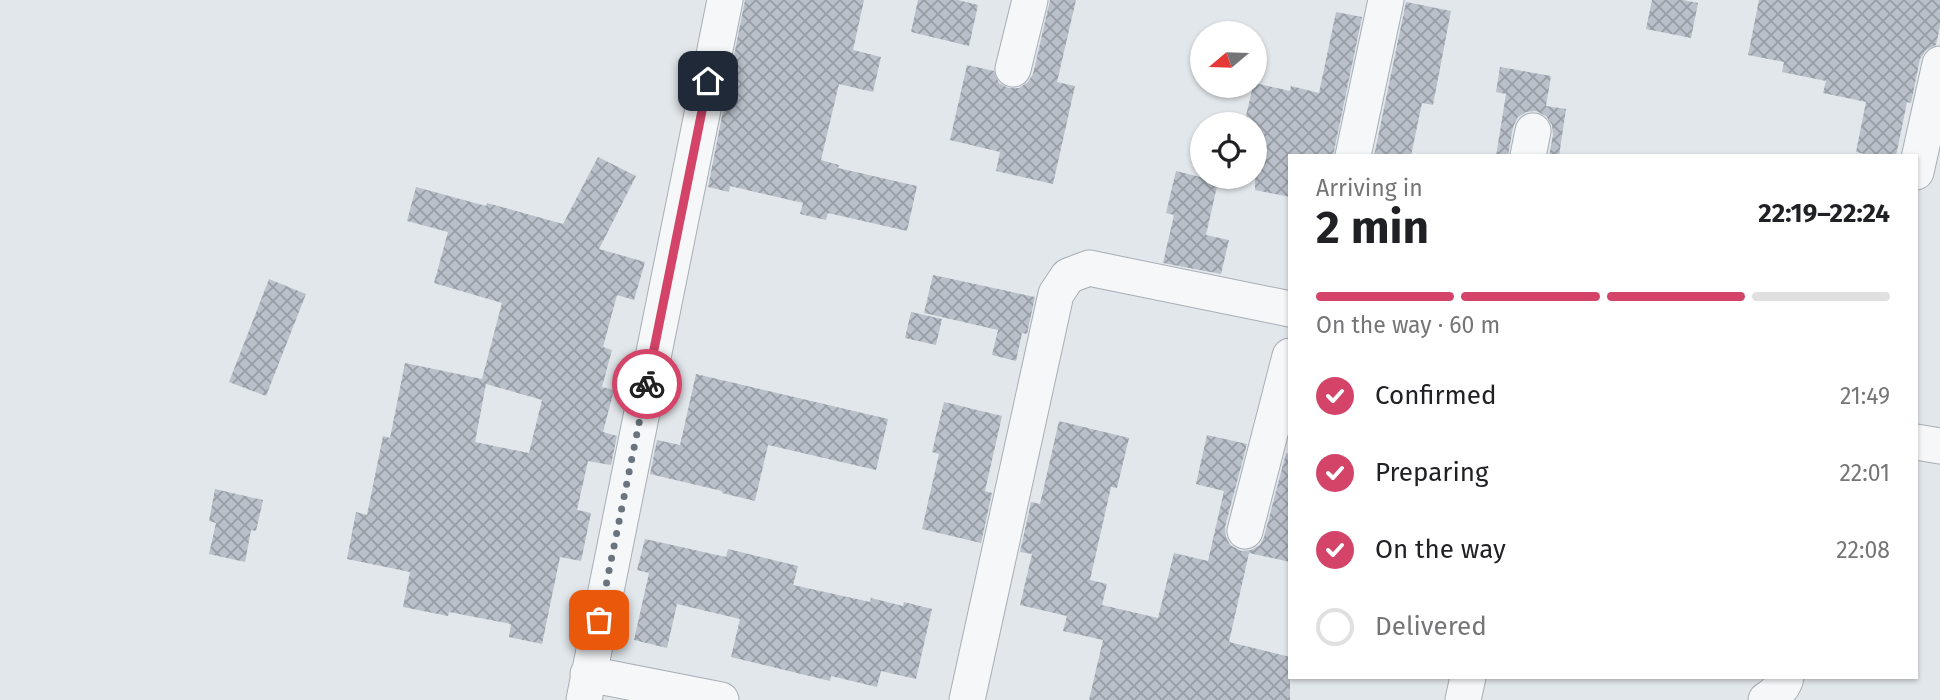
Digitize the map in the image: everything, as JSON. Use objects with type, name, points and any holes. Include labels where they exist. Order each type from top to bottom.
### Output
[{"type":"street","points":[[721,700],[586,687],[724,0]]},
{"type":"street","points":[[1013,69],[1030,0]]},
{"type":"street","points":[[1353,154],[1386,0]]},
{"type":"street","points":[[1918,163],[1940,64]]},
{"type":"street","points":[[967,700],[1056,294],[1068,276],[1089,268],[1288,309]]},
{"type":"street","points":[[1245,531],[1288,364]]},
{"type":"street","points":[[1918,442],[1940,446]]},
{"type":"street","points":[[1463,700],[1468,679]]},
{"type":"street","points":[[1766,700],[1776,693],[1786,679]]},
{"type":"building","points":[[745,0],[864,0],[853,50],[881,57],[873,92],[839,84],[821,160],[839,165],[838,168],[917,186],[907,231],[828,213],[826,220],[800,214],[803,203],[730,186],[729,192],[708,187]]},
{"type":"building","points":[[918,0],[958,0],[978,5],[969,46],[911,32]]},
{"type":"building","points":[[1050,0],[1076,0],[1057,82],[1075,86],[1053,184],[996,171],[1000,152],[950,140],[967,65],[994,71],[999,83],[1008,88],[1019,88],[1028,82],[1033,74]]},
{"type":"building","points":[[1652,0],[1698,3],[1691,38],[1646,29]]},
{"type":"building","points":[[1759,0],[1940,0],[1940,26],[1936,45],[1926,50],[1920,59],[1911,103],[1907,102],[1896,154],[1856,152],[1866,102],[1823,93],[1826,81],[1782,72],[1784,62],[1748,55]]},
{"type":"building","points":[[1406,2],[1451,11],[1433,105],[1422,103],[1411,154],[1374,154]]},
{"type":"building","points":[[1336,12],[1362,17],[1333,154],[1288,154],[1288,197],[1255,190],[1267,189],[1267,112],[1247,112],[1250,98],[1267,98],[1267,86],[1290,91],[1291,86],[1319,93]]},
{"type":"building","points":[[1500,67],[1551,76],[1546,106],[1566,109],[1559,154],[1549,154],[1552,125],[1546,116],[1536,111],[1526,112],[1518,117],[1513,127],[1508,154],[1496,154],[1506,94],[1496,92]]},
{"type":"building","points":[[598,157],[636,176],[599,249],[645,262],[634,300],[617,295],[603,347],[612,350],[602,387],[614,390],[603,432],[617,436],[611,465],[588,461],[577,510],[591,513],[581,561],[560,557],[542,644],[509,637],[511,624],[449,612],[448,616],[403,607],[410,572],[347,559],[356,512],[367,515],[383,436],[390,438],[405,363],[482,379],[502,303],[434,283],[448,232],[407,221],[416,187],[563,224]],"holes":[[[486,384],[542,400],[529,453],[475,442]]]},
{"type":"building","points":[[1176,171],[1190,174],[1190,189],[1216,189],[1206,235],[1229,240],[1221,274],[1163,263],[1174,215],[1166,213]]},
{"type":"building","points":[[933,275],[1035,297],[1027,334],[1022,333],[1016,361],[992,355],[998,330],[924,313]]},
{"type":"building","points":[[269,279],[306,294],[266,396],[229,382]]},
{"type":"building","points":[[911,312],[942,319],[936,345],[905,338]]},
{"type":"building","points":[[696,374],[888,419],[876,470],[768,445],[755,501],[650,474],[657,440],[680,445]]},
{"type":"building","points":[[944,402],[1002,416],[985,491],[992,493],[981,543],[922,529],[939,454],[932,452]]},
{"type":"building","points":[[1059,421],[1129,438],[1117,488],[1111,487],[1090,580],[1107,584],[1102,605],[1158,618],[1174,553],[1208,561],[1224,491],[1196,484],[1207,435],[1247,444],[1225,527],[1230,545],[1241,551],[1260,545],[1264,537],[1288,454],[1288,562],[1249,553],[1229,642],[1288,657],[1290,700],[1089,700],[1103,640],[1063,631],[1067,616],[1020,605],[1032,554],[1020,552],[1031,502],[1040,504]]},
{"type":"building","points":[[215,489],[263,500],[256,531],[251,530],[245,562],[209,554],[216,523],[209,521]]},
{"type":"building","points":[[645,539],[726,557],[728,549],[798,566],[793,585],[870,602],[871,598],[903,606],[904,602],[932,609],[916,679],[881,671],[877,687],[831,676],[830,681],[731,657],[740,619],[677,604],[667,648],[634,640],[649,573],[637,570]]},
{"type":"way so far","points":[[599,620],[647,384]]},
{"type":"route","points":[[647,384],[708,81]]}]
